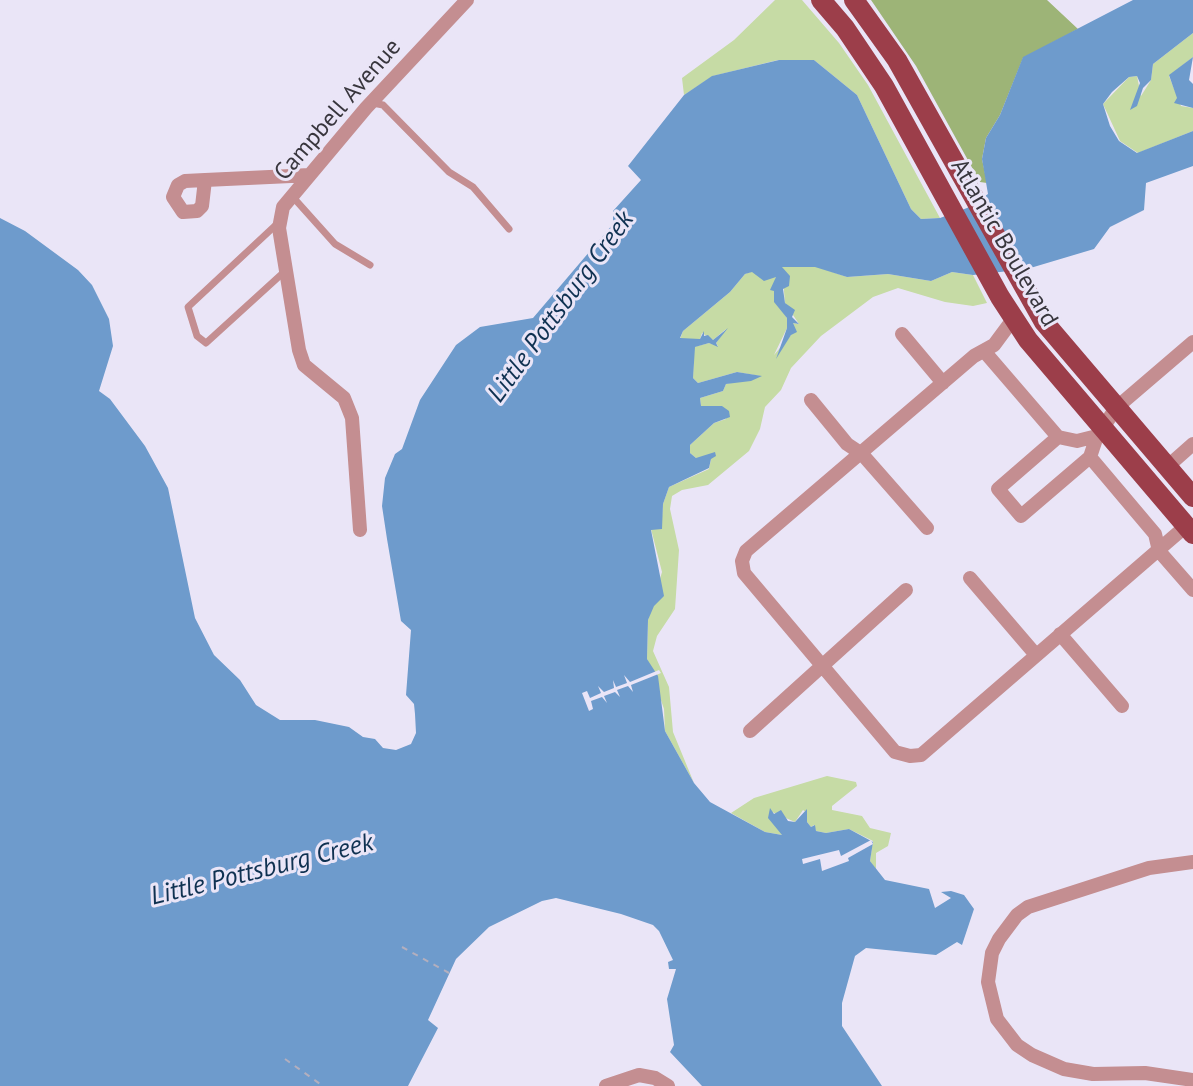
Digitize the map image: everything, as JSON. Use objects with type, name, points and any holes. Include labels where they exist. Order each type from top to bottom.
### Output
[{"type":"main road","name":"Atlantic Boulevard","points":[[821,0],[867,57],[1014,318],[1100,432],[1190,530]]},
{"type":"main road","name":"Atlantic Boulevard","points":[[854,0],[897,60],[1021,286],[1044,322],[1193,497]]},
{"type":"street","name":"Campbell Avenue","points":[[280,222],[283,207],[309,175],[371,102],[467,0]]},
{"type":"street","points":[[205,180],[309,175]]},
{"type":"street","points":[[280,222],[304,365],[344,398],[352,418],[360,530]]},
{"type":"street","points":[[1014,318],[994,345],[943,383],[746,551],[742,561],[744,573],[895,752],[921,755],[1159,551],[1190,530]]},
{"type":"street","points":[[902,334],[943,383]]},
{"type":"street","points":[[1058,437],[998,489],[1021,516],[1090,457],[1100,432],[1116,408],[1193,342]]},
{"type":"street","points":[[984,351],[1058,437],[1077,441],[1100,432]]},
{"type":"street","points":[[811,400],[847,444],[862,454],[927,528]]},
{"type":"street","points":[[1167,467],[1193,444]]},
{"type":"street","points":[[1090,457],[1155,534],[1159,551],[1193,590]]},
{"type":"street","points":[[970,578],[1036,655]]},
{"type":"street","points":[[750,731],[906,590]]},
{"type":"street","points":[[1060,634],[1122,706]]},
{"type":"street","points":[[1193,862],[1149,868],[1028,907],[1017,915],[999,939],[992,953],[988,982],[997,1019],[1017,1045],[1064,1069],[1093,1074],[1176,1075],[1193,1080]]},
{"type":"street","points":[[606,1086],[639,1075],[661,1082]]},
{"type":"lane","points":[[371,102],[383,105],[449,172],[473,187],[509,229]]},
{"type":"lane","points":[[292,196],[335,244],[370,265]]},
{"type":"lane","points":[[280,222],[188,307],[197,336],[206,343],[286,270]]},
{"type":"path","points":[[402,947],[449,973]]},
{"type":"path","points":[[285,1059],[323,1086]]},
{"type":"green space","points":[[775,0],[802,0],[839,43],[868,85],[940,218],[921,219],[911,209],[857,95],[814,60],[778,60],[713,76],[684,95],[682,78],[734,40]]},
{"type":"green space","points":[[871,0],[1047,0],[1078,29],[1023,58],[1000,115],[986,138],[982,159],[987,183],[980,182],[916,66]]},
{"type":"green space","points":[[1193,33],[1193,57],[1169,76],[1181,106],[1193,108],[1193,131],[1138,153],[1120,141],[1103,104],[1129,77],[1137,76],[1141,96],[1151,80],[1153,64]]},
{"type":"green space","points":[[815,266],[847,277],[888,274],[931,281],[952,272],[973,275],[987,303],[973,306],[945,302],[898,288],[873,297],[821,336],[791,368],[781,390],[765,407],[760,429],[749,451],[708,485],[682,490],[672,496],[670,509],[679,550],[675,609],[657,636],[653,651],[669,687],[673,732],[694,783],[665,731],[664,709],[647,659],[648,620],[662,572],[651,529],[661,529],[663,504],[669,487],[709,469],[711,459],[696,458],[690,453],[690,445],[714,423],[726,419],[722,406],[701,406],[700,398],[723,391],[726,384],[760,376],[737,372],[698,383],[693,378],[694,347],[709,343],[718,346],[716,343],[726,329],[713,340],[702,333],[700,339],[680,339],[683,331],[730,292],[745,274],[753,271],[776,277],[774,294],[787,318],[787,328],[774,355],[791,335],[793,323],[799,324],[785,303],[782,267]]},
{"type":"green space","points":[[827,776],[856,782],[857,786],[832,806],[832,810],[862,816],[870,828],[891,833],[888,846],[876,853],[876,871],[870,861],[873,841],[849,829],[826,833],[816,831],[814,825],[811,827],[807,822],[807,813],[803,810],[795,822],[772,812],[782,835],[765,832],[731,813],[754,798]]},
{"type":"water","name":"Little Pottsburg Creek","points":[[1133,0],[1193,0],[1193,33],[1153,64],[1151,80],[1143,88],[1137,106],[1130,110],[1140,83],[1137,76],[1129,77],[1112,92],[1103,104],[1110,126],[1119,141],[1137,153],[1193,131],[1193,166],[1146,183],[1144,210],[1110,227],[1094,249],[1027,269],[973,275],[952,272],[931,281],[888,274],[847,277],[815,267],[782,267],[790,276],[789,286],[783,289],[785,303],[795,310],[792,317],[799,324],[793,323],[797,332],[791,335],[776,359],[787,328],[787,318],[774,302],[774,291],[770,290],[776,277],[764,281],[752,272],[745,274],[730,292],[683,331],[680,338],[700,339],[704,331],[704,336],[708,335],[713,340],[728,328],[716,343],[718,347],[709,343],[695,347],[693,378],[698,383],[737,372],[762,376],[751,381],[726,384],[723,391],[700,398],[701,406],[722,406],[729,411],[730,417],[714,423],[690,445],[690,453],[696,458],[715,452],[716,456],[711,459],[709,468],[669,487],[663,504],[662,529],[651,530],[664,596],[654,606],[648,620],[647,659],[658,676],[665,731],[694,783],[710,802],[765,832],[782,835],[768,818],[770,808],[774,814],[781,810],[788,821],[795,822],[807,809],[807,822],[811,827],[815,825],[816,831],[826,833],[849,829],[873,842],[870,861],[885,880],[929,889],[935,908],[951,898],[941,892],[951,891],[964,895],[974,909],[962,945],[957,942],[936,955],[866,948],[855,956],[842,1003],[842,1026],[882,1086],[702,1086],[670,1052],[674,1045],[667,999],[676,969],[669,969],[668,962],[673,960],[659,931],[653,925],[621,914],[556,898],[542,901],[489,927],[456,959],[428,1020],[438,1028],[408,1086],[0,1086],[0,218],[25,231],[78,270],[92,285],[109,319],[113,346],[99,391],[110,399],[145,446],[168,488],[195,618],[214,655],[240,680],[256,705],[280,720],[315,720],[349,727],[363,737],[375,739],[383,748],[396,750],[411,744],[416,733],[414,704],[406,695],[411,630],[401,621],[382,506],[385,478],[395,454],[402,449],[420,400],[456,345],[480,327],[533,318],[613,224],[613,211],[641,180],[628,166],[684,95],[712,76],[779,60],[814,60],[857,95],[911,209],[921,219],[940,218],[967,208],[988,194],[982,159],[986,138],[1000,115],[1023,57]]},
{"type":"water","points":[[1193,57],[1189,80],[1193,84],[1193,108],[1174,103],[1177,98],[1169,75]]},
{"type":"pier","points":[[659,670],[661,673],[631,685],[633,692],[628,686],[617,690],[620,697],[615,692],[604,696],[607,703],[602,697],[591,701],[593,709],[589,711],[582,693],[587,691],[590,698],[601,693],[598,686],[604,692],[614,688],[613,680],[616,687],[627,683],[624,675],[630,682]]},
{"type":"pier","points":[[871,840],[873,844],[848,858],[849,861],[822,871],[820,859],[803,864],[802,859],[839,850],[841,856]]}]
